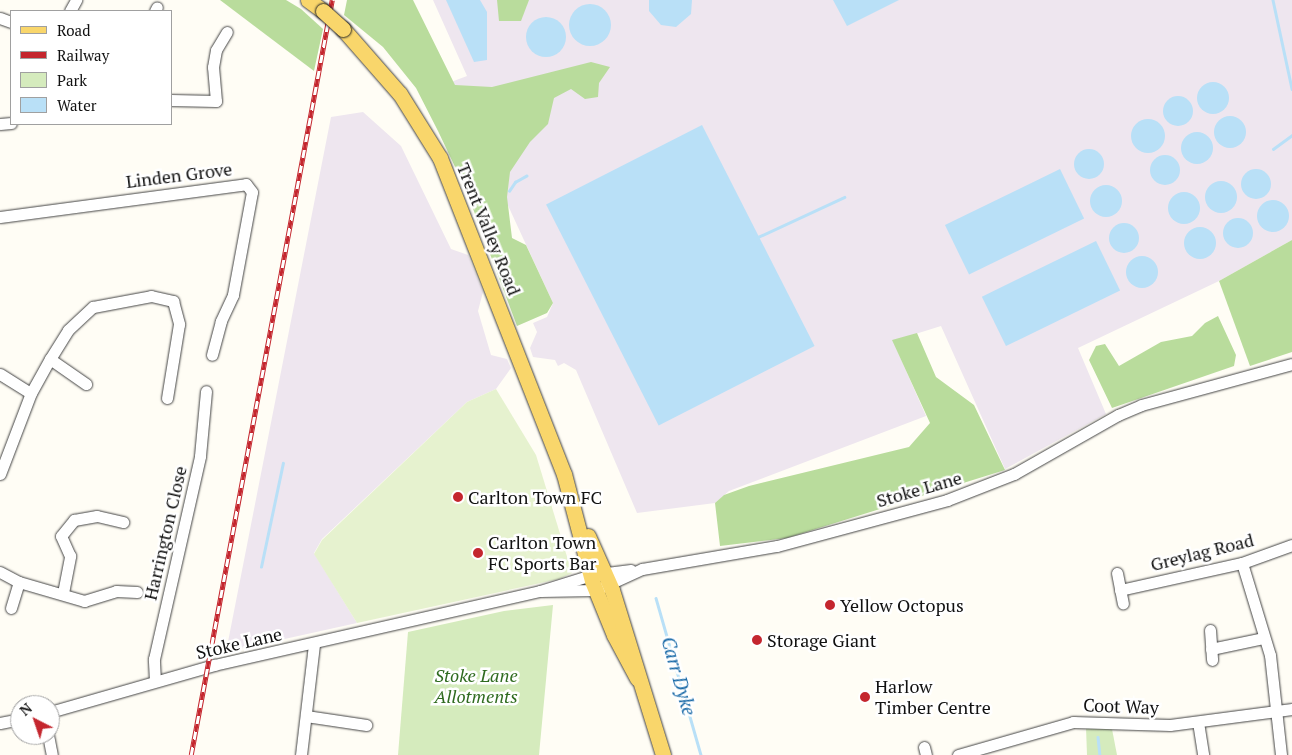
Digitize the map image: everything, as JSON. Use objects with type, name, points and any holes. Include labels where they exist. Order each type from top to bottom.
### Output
[{"type":"main road","name":"Trent Valley Road","points":[[308,0],[343,29],[400,94],[425,131],[440,158],[488,275],[564,474],[575,510],[637,678],[662,755]]},
{"type":"street","points":[[172,100],[216,101],[213,67],[216,50],[227,32]]},
{"type":"street","name":"Linden Grove","points":[[0,216],[246,184],[252,192],[233,295],[221,321],[212,355]]},
{"type":"street","points":[[0,474],[31,393],[68,330],[93,307],[150,296],[173,301],[180,324],[167,398]]},
{"type":"street","points":[[50,359],[86,384]]},
{"type":"street","name":"Stoke Lane","points":[[60,709],[155,682],[540,591],[601,581],[639,570],[777,546],[947,500],[1014,474],[1118,415],[1141,405],[1292,364]]},
{"type":"street","points":[[0,374],[31,393]]},
{"type":"street","name":"Harrington Close","points":[[155,682],[154,659],[200,456],[206,391]]},
{"type":"street","points":[[63,593],[70,556],[61,536],[74,520],[97,516],[123,522]]},
{"type":"street","name":"Greylag Road","points":[[1120,590],[1242,563],[1292,545]]},
{"type":"street","points":[[1242,563],[1263,638],[1270,655],[1281,755]]},
{"type":"street","points":[[0,572],[19,582],[63,593],[84,602],[116,591],[137,592]]},
{"type":"street","points":[[1117,573],[1123,603]]},
{"type":"street","points":[[11,608],[19,582]]},
{"type":"street","points":[[1210,630],[1212,654],[1263,638]]},
{"type":"street","points":[[301,755],[314,644]]},
{"type":"street","name":"Coot Way","points":[[958,755],[1073,722],[1162,725],[1292,709]]},
{"type":"street","points":[[306,716],[366,725]]},
{"type":"street","points":[[1198,722],[1204,755]]},
{"type":"shaded area","points":[[433,0],[1292,0],[1292,240],[1219,281],[1078,348],[1106,414],[1005,469],[941,326],[893,341],[926,416],[729,491],[715,503],[637,513],[576,370],[564,363],[558,366],[555,360],[533,357],[530,348],[537,332],[533,323],[547,317],[553,303],[451,82],[467,76]]},
{"type":"shaded area","points":[[363,112],[401,146],[451,249],[468,255],[483,292],[478,311],[491,355],[507,359],[511,368],[496,389],[467,402],[322,539],[314,553],[357,623],[226,652],[331,117]]},
{"type":"green space","points":[[220,0],[286,0],[301,9],[323,29],[314,71]]},
{"type":"green space","points":[[347,0],[413,0],[455,85],[492,87],[591,62],[610,67],[599,83],[598,97],[585,99],[571,89],[554,98],[548,124],[530,142],[510,172],[507,197],[512,238],[526,245],[553,303],[547,313],[517,326],[466,190],[416,88],[383,47],[344,15]]},
{"type":"green space","points":[[497,0],[529,0],[521,21],[499,21]]},
{"type":"green space","points":[[1292,240],[1292,352],[1250,366],[1219,281]]},
{"type":"green space","points":[[1218,316],[1236,355],[1234,366],[1112,408],[1089,360],[1096,346],[1105,344],[1119,366],[1161,342],[1192,336],[1205,323]]},
{"type":"green space","points":[[917,333],[936,377],[974,405],[1005,470],[787,538],[720,546],[715,503],[724,495],[749,486],[909,447],[930,423],[892,340]]},
{"type":"green space","name":"Carlton Town FC","points":[[496,389],[536,455],[572,573],[559,579],[357,623],[314,554],[322,540],[467,402]]},
{"type":"green space","name":"Stoke Lane Allotments","points":[[553,605],[539,755],[398,755],[408,632],[504,611]]},
{"type":"green space","points":[[1086,727],[1112,729],[1117,755],[1087,755]]},
{"type":"water","points":[[446,0],[480,0],[487,12],[487,60],[474,62]]},
{"type":"water","points":[[649,0],[692,0],[691,14],[676,27],[661,25],[649,11]]},
{"type":"water","points":[[833,0],[899,0],[847,26]]},
{"type":"water","points":[[590,4],[605,10],[611,25],[605,40],[590,46],[575,40],[569,25],[575,10]]},
{"type":"water","points":[[550,17],[557,20],[563,26],[566,37],[565,45],[557,54],[550,57],[542,57],[535,54],[527,45],[526,33],[529,26],[538,18]]},
{"type":"water","points":[[1213,82],[1224,87],[1229,98],[1224,109],[1213,114],[1202,109],[1197,98],[1202,87]]},
{"type":"water","points":[[1178,96],[1189,100],[1193,111],[1189,122],[1178,126],[1167,122],[1163,111],[1167,100]]},
{"type":"water","points":[[1230,116],[1241,121],[1246,132],[1241,143],[1230,148],[1219,143],[1214,132],[1219,121]]},
{"type":"water","points":[[1148,119],[1160,124],[1165,136],[1160,148],[1148,153],[1136,148],[1131,136],[1136,124]]},
{"type":"water","points":[[702,125],[815,346],[659,425],[546,204]]},
{"type":"water","points":[[1197,132],[1203,133],[1208,137],[1212,142],[1212,154],[1208,159],[1203,163],[1197,164],[1191,163],[1186,159],[1182,154],[1181,148],[1182,142],[1186,137],[1191,133]]},
{"type":"water","points":[[1089,149],[1100,153],[1104,164],[1100,175],[1089,179],[1078,175],[1074,164],[1078,153]]},
{"type":"water","points":[[1165,155],[1176,159],[1180,170],[1176,181],[1165,185],[1154,181],[1150,170],[1154,159]]},
{"type":"water","points":[[1060,169],[1084,218],[969,275],[945,225]]},
{"type":"water","points":[[1256,169],[1267,173],[1271,184],[1267,195],[1256,199],[1245,195],[1241,184],[1245,173]]},
{"type":"water","points":[[1221,181],[1232,186],[1237,197],[1232,208],[1221,213],[1210,208],[1205,197],[1210,186]]},
{"type":"water","points":[[1106,185],[1112,186],[1117,190],[1121,195],[1121,207],[1117,212],[1112,216],[1106,217],[1100,216],[1095,212],[1091,207],[1090,201],[1091,195],[1095,190],[1100,186]]},
{"type":"water","points":[[1184,192],[1190,193],[1195,197],[1199,202],[1199,214],[1195,219],[1190,223],[1184,224],[1178,223],[1173,219],[1169,214],[1168,208],[1169,202],[1173,197],[1178,193]]},
{"type":"water","points":[[1273,200],[1284,205],[1289,216],[1284,227],[1273,232],[1262,227],[1257,216],[1262,205]]},
{"type":"water","points":[[1238,218],[1249,222],[1253,233],[1249,244],[1238,248],[1227,244],[1223,233],[1227,222]]},
{"type":"water","points":[[1124,223],[1135,227],[1139,238],[1135,249],[1124,253],[1113,249],[1109,238],[1113,227]]},
{"type":"water","points":[[1200,227],[1206,228],[1211,232],[1215,237],[1215,249],[1211,254],[1206,258],[1200,259],[1194,258],[1189,254],[1185,249],[1184,243],[1185,237],[1189,232],[1194,228]]},
{"type":"water","points":[[1096,241],[1120,290],[1006,346],[982,297]]},
{"type":"water","points":[[1142,256],[1153,261],[1158,272],[1153,283],[1142,288],[1131,283],[1126,272],[1131,261]]},
{"type":"waterway","points":[[1273,0],[1292,89]]},
{"type":"waterway","points":[[1273,149],[1292,135]]},
{"type":"waterway","points":[[509,191],[515,182],[526,176]]},
{"type":"waterway","points":[[758,237],[844,197]]},
{"type":"waterway","points":[[261,567],[283,463]]},
{"type":"waterway","name":"Carr Dyke","points":[[656,598],[701,755]]},
{"type":"waterway","points":[[1098,737],[1100,755]]},
{"type":"railway","points":[[191,755],[332,0]]},
{"type":"place","name":"Carlton Town FC","points":[[458,497]]},
{"type":"place","name":"Carlton Town FC Sports Bar","points":[[478,553]]},
{"type":"place","name":"Yellow Octopus","points":[[830,605]]},
{"type":"place","name":"Storage Giant","points":[[757,640]]},
{"type":"place","name":"Harlow Timber Centre","points":[[865,697]]}]
